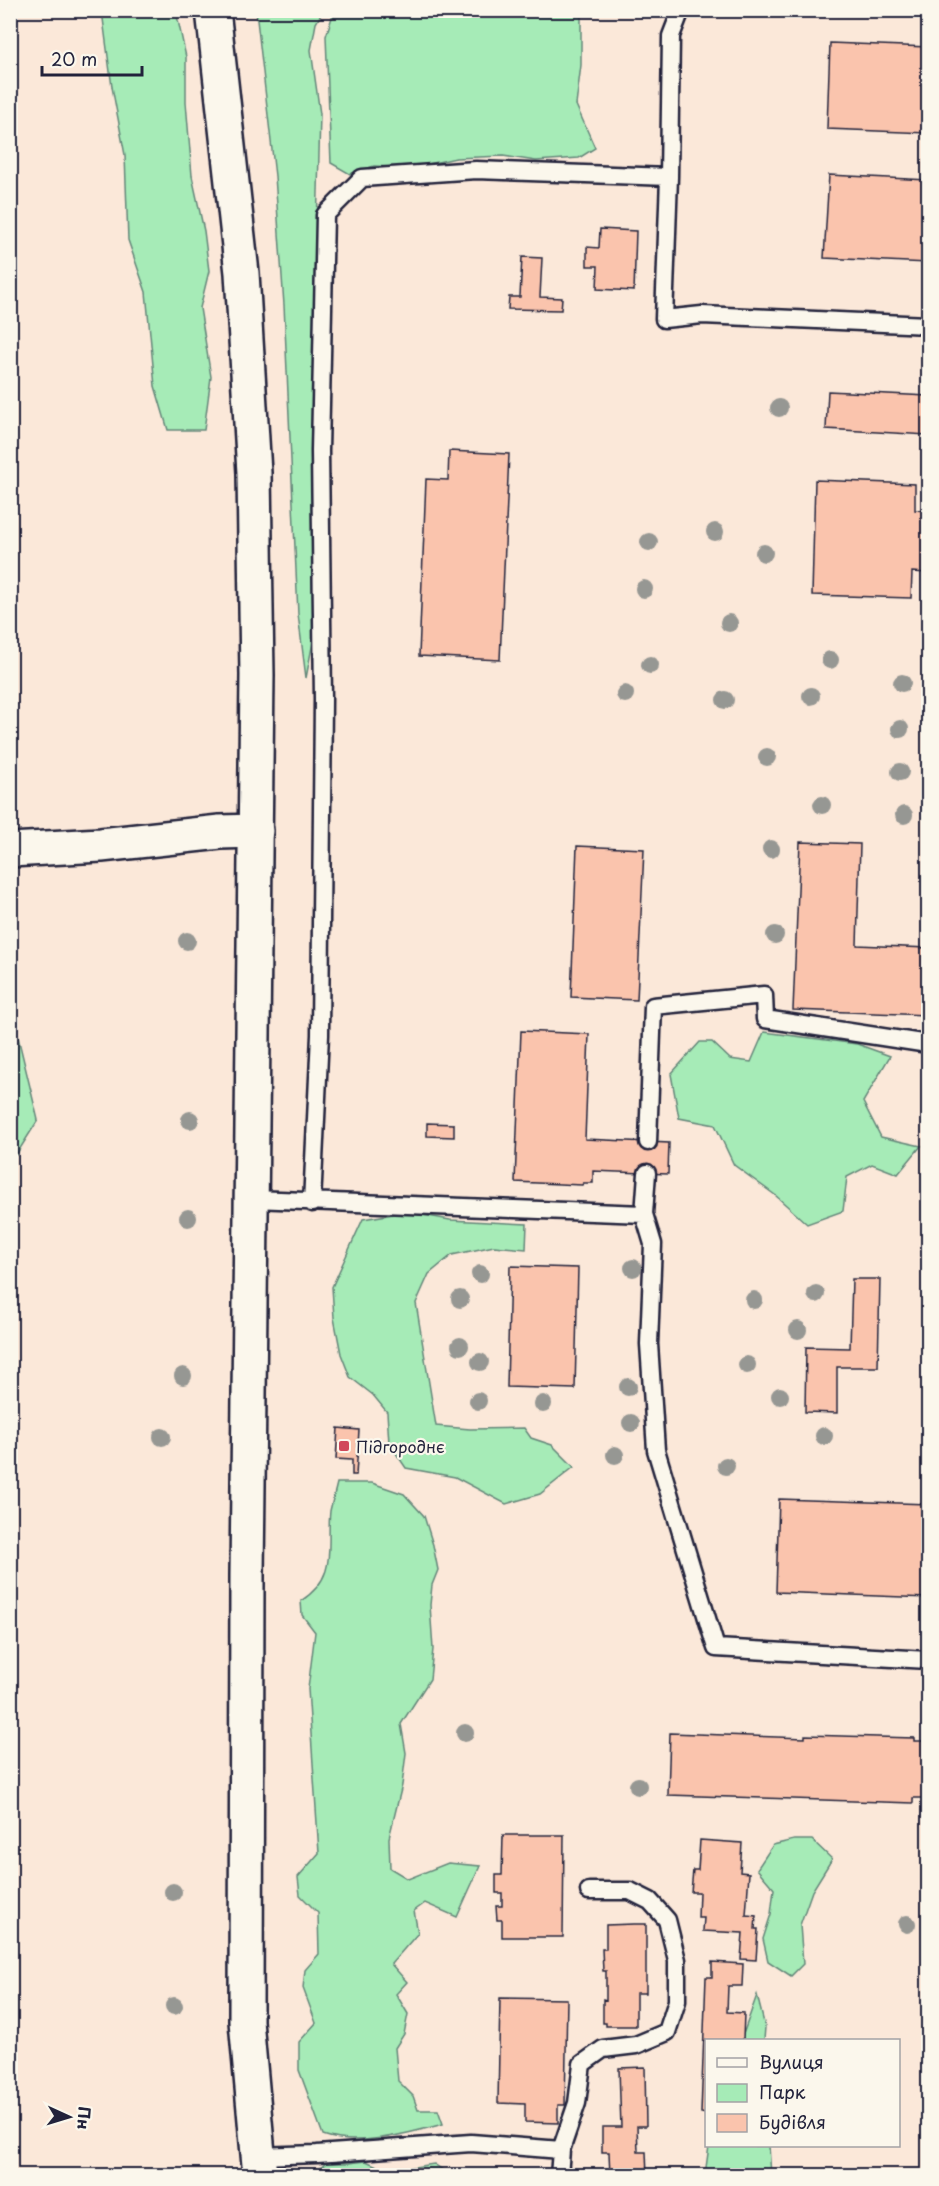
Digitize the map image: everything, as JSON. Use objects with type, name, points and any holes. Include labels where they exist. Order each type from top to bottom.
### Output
[{"type":"main road","points":[[213,10],[242,273],[254,473],[258,675],[248,1575],[246,2021],[259,2166]]},
{"type":"main road","points":[[10,850],[101,845],[220,832],[256,831]]},
{"type":"lane","points":[[681,10],[671,36],[664,320],[702,315],[928,326]]},
{"type":"lane","points":[[312,1203],[320,1035],[322,699],[320,451],[325,215],[362,178],[476,171],[669,177]]},
{"type":"lane","points":[[648,1142],[653,1006],[764,995],[765,1019],[928,1044]]},
{"type":"lane","points":[[647,1173],[644,1214],[653,1244],[649,1344],[656,1450],[716,1648],[928,1660]]},
{"type":"lane","points":[[253,1200],[644,1214]]},
{"type":"lane","points":[[559,2175],[561,2150],[577,2103],[582,2064],[603,2049],[636,2045],[667,2032],[677,2001],[677,1960],[667,1920],[650,1901],[630,1891],[589,1890]]},
{"type":"lane","points":[[259,2166],[317,2154],[471,2143],[561,2150]]},
{"type":"green space","points":[[102,11],[176,11],[186,57],[186,102],[192,176],[204,231],[209,271],[200,308],[211,377],[204,430],[168,430],[155,386],[146,292],[128,240],[125,155],[112,87]]},
{"type":"green space","points":[[256,11],[323,11],[316,23],[311,50],[320,114],[317,231],[317,621],[306,678],[298,614],[284,305],[275,176]]},
{"type":"green space","points":[[334,11],[581,11],[581,65],[576,105],[595,148],[579,158],[536,161],[503,156],[456,158],[410,168],[374,166],[350,174],[331,163],[326,36]]},
{"type":"green space","points":[[11,1015],[38,1120],[16,1155],[11,1157]]},
{"type":"green space","points":[[764,1032],[857,1044],[890,1056],[863,1102],[881,1137],[921,1146],[898,1174],[872,1164],[847,1177],[843,1211],[807,1224],[775,1195],[734,1165],[715,1125],[679,1118],[671,1074],[700,1042],[712,1042],[730,1059],[751,1062]]},
{"type":"green space","points":[[406,1212],[450,1220],[527,1224],[526,1249],[494,1246],[452,1255],[429,1274],[416,1303],[436,1426],[470,1429],[524,1428],[531,1438],[552,1445],[574,1467],[540,1494],[506,1504],[455,1477],[406,1468],[389,1443],[387,1412],[373,1395],[350,1377],[341,1354],[334,1318],[332,1287],[363,1219]]},
{"type":"green space","points":[[337,1483],[372,1483],[404,1494],[424,1516],[438,1570],[432,1585],[430,1605],[433,1649],[430,1679],[401,1724],[406,1753],[402,1785],[389,1838],[390,1868],[408,1879],[448,1863],[480,1866],[457,1917],[425,1903],[414,1911],[418,1933],[391,1964],[407,1982],[396,1994],[408,2014],[404,2034],[395,2048],[398,2081],[413,2096],[418,2110],[438,2110],[443,2124],[368,2140],[337,2139],[323,2135],[299,2070],[299,2042],[316,2023],[303,1988],[305,1970],[319,1954],[318,1913],[300,1895],[298,1877],[319,1853],[308,1689],[315,1632],[302,1615],[301,1601],[313,1591],[326,1571],[330,1511]]},
{"type":"green space","points":[[794,1840],[812,1840],[832,1859],[812,1891],[800,1925],[803,1964],[791,1976],[768,1961],[763,1939],[771,1914],[774,1889],[757,1869],[773,1845]]},
{"type":"green space","points":[[757,1995],[765,2027],[764,2039],[741,2039]]},
{"type":"green space","points":[[709,2147],[769,2147],[771,2175],[705,2175]]},
{"type":"green space","points":[[366,2161],[388,2171],[434,2164],[450,2175],[318,2176],[316,2172],[326,2163]]},
{"type":"building","points":[[847,10],[928,10],[928,15],[847,14]]},
{"type":"building","points":[[830,43],[928,47],[928,133],[827,129]]},
{"type":"building","points":[[829,175],[928,180],[928,263],[824,258]]},
{"type":"building","points":[[600,229],[636,231],[634,291],[597,289],[598,266],[587,266],[587,247],[599,248]]},
{"type":"building","points":[[522,257],[542,258],[540,297],[562,298],[561,310],[508,309],[509,297],[520,297]]},
{"type":"building","points":[[828,391],[928,396],[928,435],[826,429]]},
{"type":"building","points":[[449,451],[509,454],[500,660],[419,656],[426,479],[448,480]]},
{"type":"building","points":[[815,480],[915,484],[915,510],[928,511],[928,573],[912,572],[911,598],[812,595]]},
{"type":"building","points":[[800,842],[860,844],[857,945],[928,948],[928,1015],[793,1010]]},
{"type":"building","points":[[577,846],[644,849],[637,1000],[571,997]]},
{"type":"building","points":[[521,1031],[589,1034],[585,1139],[669,1143],[668,1174],[593,1171],[593,1183],[582,1185],[515,1182]]},
{"type":"building","points":[[427,1123],[454,1124],[454,1137],[427,1136]]},
{"type":"building","points":[[510,1266],[578,1268],[575,1389],[507,1387]]},
{"type":"building","points":[[852,1279],[880,1279],[878,1367],[837,1367],[837,1413],[805,1412],[806,1347],[850,1348]]},
{"type":"building","points":[[338,1428],[359,1430],[356,1475],[352,1475],[352,1460],[336,1459]]},
{"type":"building","points":[[779,1499],[928,1504],[928,1598],[776,1592]]},
{"type":"building","points":[[670,1733],[805,1738],[805,1735],[914,1738],[914,1741],[928,1741],[928,1798],[913,1798],[913,1803],[668,1795]]},
{"type":"building","points":[[503,1835],[564,1835],[563,1937],[502,1937],[502,1920],[497,1920],[496,1906],[502,1906],[502,1893],[496,1893],[496,1875],[502,1875]]},
{"type":"building","points":[[700,1840],[742,1843],[740,1872],[749,1873],[746,1915],[756,1916],[755,1929],[758,1929],[756,1960],[741,1959],[743,1933],[703,1931],[704,1918],[698,1918],[699,1892],[691,1892],[693,1870],[698,1870]]},
{"type":"building","points":[[646,1924],[646,1993],[636,1993],[636,2026],[606,2026],[606,2023],[603,2023],[603,1999],[606,2000],[606,1971],[603,1971],[602,1949],[606,1949],[606,1925]]},
{"type":"building","points":[[712,1962],[743,1964],[742,1986],[728,1986],[727,2012],[744,2013],[743,2039],[705,2039],[705,2114],[701,2113],[706,1977],[712,1977]]},
{"type":"building","points":[[500,1998],[567,1999],[565,2105],[558,2105],[558,2123],[525,2122],[525,2104],[498,2103]]},
{"type":"building","points":[[645,2067],[646,2126],[637,2126],[638,2152],[646,2152],[647,2176],[610,2176],[609,2152],[602,2152],[602,2127],[621,2127],[619,2068]]},
{"type":"place","name":"Підгороднє","points":[[344,1446]]}]
